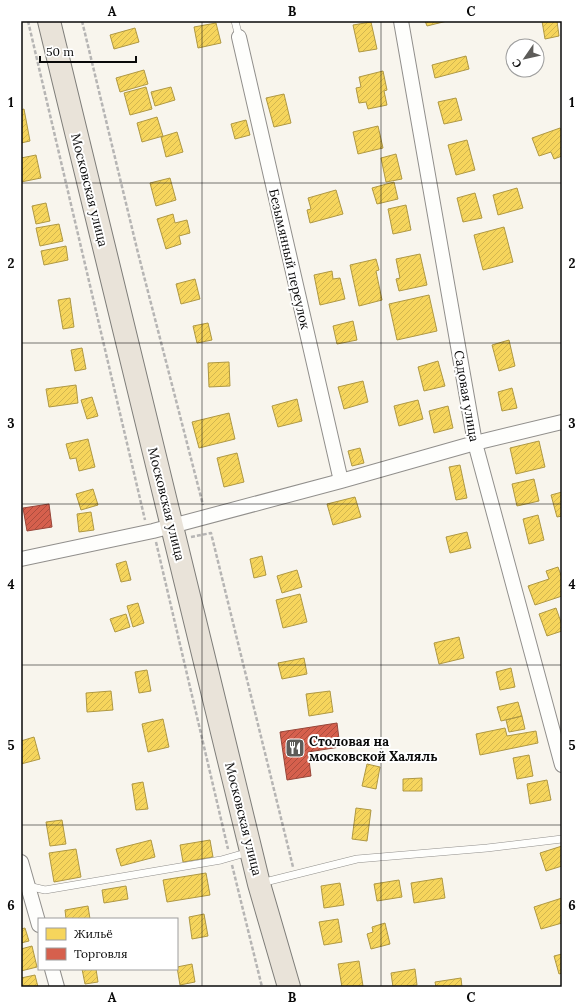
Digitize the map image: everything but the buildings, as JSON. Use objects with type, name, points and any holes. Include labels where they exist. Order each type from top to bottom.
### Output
[{"type":"main road","name":"Московская улица","points":[[49,21],[165,535],[259,884],[289,987]]},
{"type":"street","name":"Садовая улица","points":[[401,21],[475,443],[562,765]]},
{"type":"street","name":"Безымянный переулок","points":[[239,37],[341,481]]},
{"type":"street","points":[[21,560],[165,535],[206,516],[341,481],[475,443],[562,422]]},
{"type":"street","points":[[21,862],[25,881],[38,922]]},
{"type":"street","points":[[52,970],[57,987]]},
{"type":"lane","points":[[236,21],[239,37]]},
{"type":"lane","points":[[259,884],[357,859],[479,849],[562,838]]},
{"type":"lane","points":[[25,881],[45,890],[221,860],[251,851]]},
{"type":"path","points":[[28,21],[145,520],[165,535],[211,533]]},
{"type":"path","points":[[82,21],[138,253],[211,533],[294,874]]},
{"type":"path","points":[[165,535],[230,857],[262,987]]},
{"type":"place","name":"Столовая на московской Халяль","points":[[295,748]]}]
